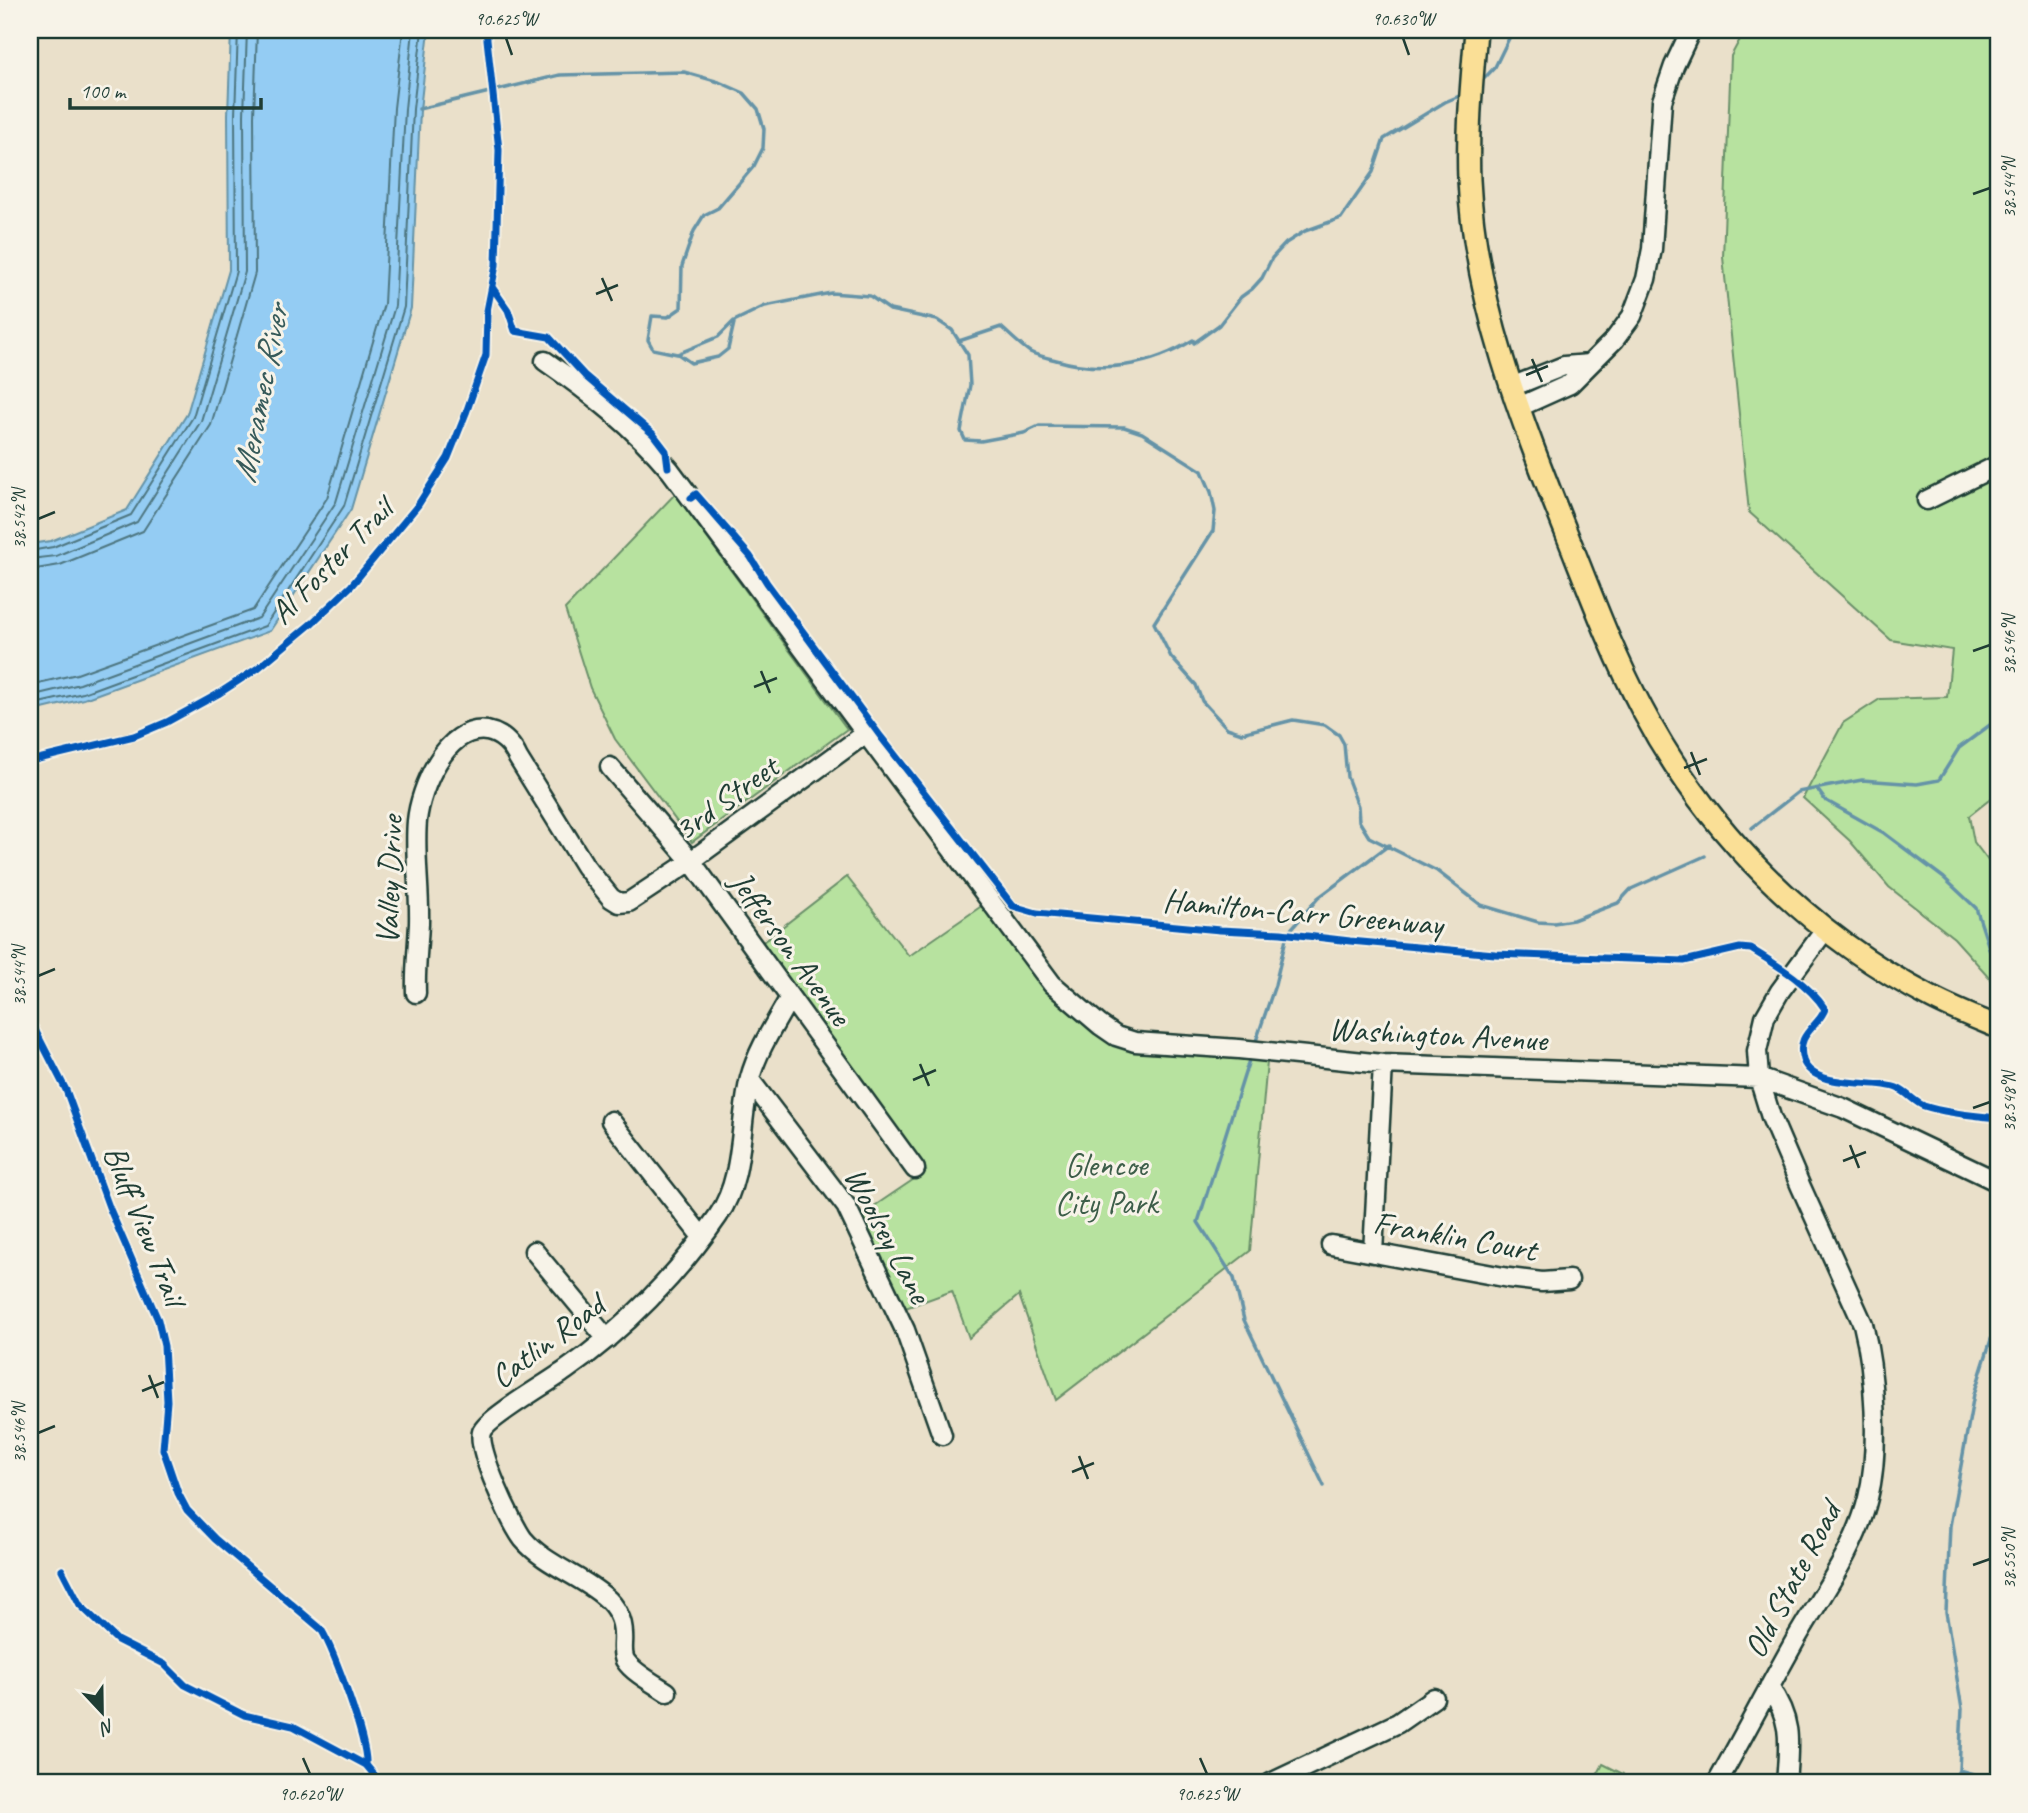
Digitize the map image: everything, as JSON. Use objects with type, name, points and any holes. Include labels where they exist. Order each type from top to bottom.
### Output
[{"type":"main road","points":[[1476,30],[1469,131],[1473,222],[1492,324],[1511,387],[1606,632],[1648,721],[1686,781],[1732,841],[1778,889],[1825,930],[1917,990],[1998,1027]]},
{"type":"street","points":[[1519,407],[1570,384],[1615,339],[1632,316],[1646,279],[1652,250],[1662,102],[1674,66],[1691,30]]},
{"type":"street","points":[[545,361],[592,395],[646,441],[865,734]]},
{"type":"street","points":[[1511,387],[1564,366],[1590,364]]},
{"type":"street","points":[[1927,500],[1998,465]]},
{"type":"street","name":"Valley Drive","points":[[416,993],[419,923],[417,820],[436,764],[445,750],[459,737],[486,731],[505,739],[513,746],[585,866],[611,898],[619,903]]},
{"type":"street","name":"3rd Street","points":[[619,903],[629,902],[691,861],[865,734]]},
{"type":"street","name":"Washington Avenue","points":[[865,734],[1052,984],[1116,1036],[1135,1042],[1239,1049],[1383,1064],[1759,1078],[1843,1108],[1998,1182]]},
{"type":"street","name":"Jefferson Avenue","points":[[610,767],[691,861],[915,1169]]},
{"type":"street","name":"Old State Road","points":[[1717,1783],[1857,1531],[1872,1478],[1873,1403],[1869,1351],[1863,1324],[1780,1139],[1759,1078],[1758,1051],[1765,1017],[1780,991],[1825,930]]},
{"type":"street","name":"Catlin Road","points":[[667,1692],[626,1662],[621,1621],[609,1600],[543,1557],[524,1539],[509,1516],[480,1443],[481,1435],[486,1423],[569,1369],[607,1339],[672,1274],[720,1214],[736,1174],[750,1080],[757,1056],[790,998]]},
{"type":"street","points":[[1373,1253],[1383,1064]]},
{"type":"street","name":"Woolsey Lane","points":[[750,1080],[846,1206],[905,1330],[942,1435]]},
{"type":"street","points":[[611,1121],[702,1237]]},
{"type":"street","name":"Franklin Court","points":[[1331,1245],[1509,1278],[1542,1282],[1569,1280]]},
{"type":"street","points":[[534,1251],[607,1339]]},
{"type":"street","points":[[1769,1687],[1780,1702],[1788,1727],[1786,1783]]},
{"type":"street","points":[[1270,1783],[1398,1723],[1434,1698]]},
{"type":"green space","points":[[1745,30],[1998,30],[1998,793],[1969,816],[1974,842],[1998,874],[1998,987],[1954,938],[1889,887],[1850,841],[1803,798],[1843,723],[1880,699],[1947,697],[1952,650],[1891,640],[1749,512],[1723,257],[1731,56]]},
{"type":"green space","points":[[675,494],[847,729],[692,842],[615,739],[590,688],[565,609]]},
{"type":"green space","name":"Glencoe City Park","points":[[847,877],[909,956],[983,905],[1094,1028],[1267,1062],[1250,1251],[1056,1400],[1019,1295],[969,1338],[952,1291],[900,1310],[858,1217],[926,1171],[759,945]]},
{"type":"green space","points":[[1603,1764],[1623,1774],[1618,1783],[1593,1783]]},
{"type":"water","name":"Meramec River","points":[[231,30],[429,30],[420,110],[411,308],[351,509],[270,631],[84,699],[30,712],[30,544],[51,541],[127,510],[187,414],[229,270],[228,115]]},
{"type":"waterway","points":[[1479,84],[1495,67],[1513,30]]},
{"type":"waterway","points":[[419,109],[560,75],[684,72],[719,82],[744,93],[758,109],[764,129],[763,148],[754,166],[718,208],[704,215],[694,231],[682,266],[681,308],[668,317],[652,316],[648,340],[653,349],[677,354],[718,337],[734,321],[765,306],[831,293],[870,296],[890,310],[937,320],[952,330],[968,355],[970,385],[961,431],[965,440],[981,441],[1024,433],[1039,426],[1124,427],[1142,433],[1202,471],[1215,511],[1213,531],[1154,623],[1171,657],[1196,685],[1202,701],[1227,728],[1242,733],[1293,720],[1325,725],[1339,735],[1344,744],[1347,777],[1358,806],[1359,821],[1369,837],[1437,871],[1481,905],[1538,922],[1554,923],[1573,920],[1618,903],[1631,889],[1705,856]]},
{"type":"waterway","points":[[959,341],[1001,327],[1036,355],[1074,364],[1109,367],[1144,361],[1161,356],[1193,340],[1194,343],[1219,325],[1241,297],[1262,278],[1272,258],[1286,243],[1305,231],[1341,218],[1373,172],[1384,139],[1445,102],[1464,94]]},
{"type":"waterway","points":[[678,354],[691,363],[718,357],[728,349],[734,323]]},
{"type":"waterway","points":[[1752,828],[1798,792],[1862,780],[1917,784],[1939,780],[1959,748],[1998,719]]},
{"type":"waterway","points":[[1817,789],[1825,800],[1884,833],[1944,878],[1976,908],[1998,975]]},
{"type":"waterway","points":[[1255,1044],[1275,985],[1287,934],[1318,898],[1389,845]]},
{"type":"waterway","points":[[1250,1057],[1198,1222],[1234,1278],[1244,1320],[1324,1486]]},
{"type":"waterway","points":[[1953,1783],[1959,1770],[1962,1709],[1946,1612],[1950,1526],[1974,1394],[1998,1317]]},
{"type":"waterway","points":[[1959,1770],[1998,1781]]},
{"type":"cycle path","name":"Al Foster Trail","points":[[30,761],[134,736],[167,722],[258,668],[351,586],[418,505],[448,458],[486,355],[487,311],[496,265],[499,150],[486,30]]},
{"type":"cycle path","points":[[492,287],[508,310],[515,331],[549,337],[585,376],[653,434],[666,451],[668,467]]},
{"type":"cycle path","name":"Hamilton-Carr Greenway","points":[[691,498],[696,494],[750,556],[881,737],[1013,906],[1037,913],[1495,954],[1684,961],[1740,948],[1751,949],[1801,983],[1825,1009],[1805,1037],[1801,1051],[1809,1069],[1819,1076],[1845,1082],[1887,1085],[1932,1108],[1998,1118]]},
{"type":"cycle path","name":"Bluff View Trail","points":[[30,1020],[66,1090],[109,1207],[158,1320],[164,1346],[167,1401],[163,1449],[178,1493],[187,1510],[215,1539],[321,1629],[349,1697],[362,1737],[366,1765]]},
{"type":"cycle path","points":[[62,1570],[80,1605],[117,1640],[164,1664],[185,1685],[244,1715],[293,1726],[366,1765],[381,1783]]}]
